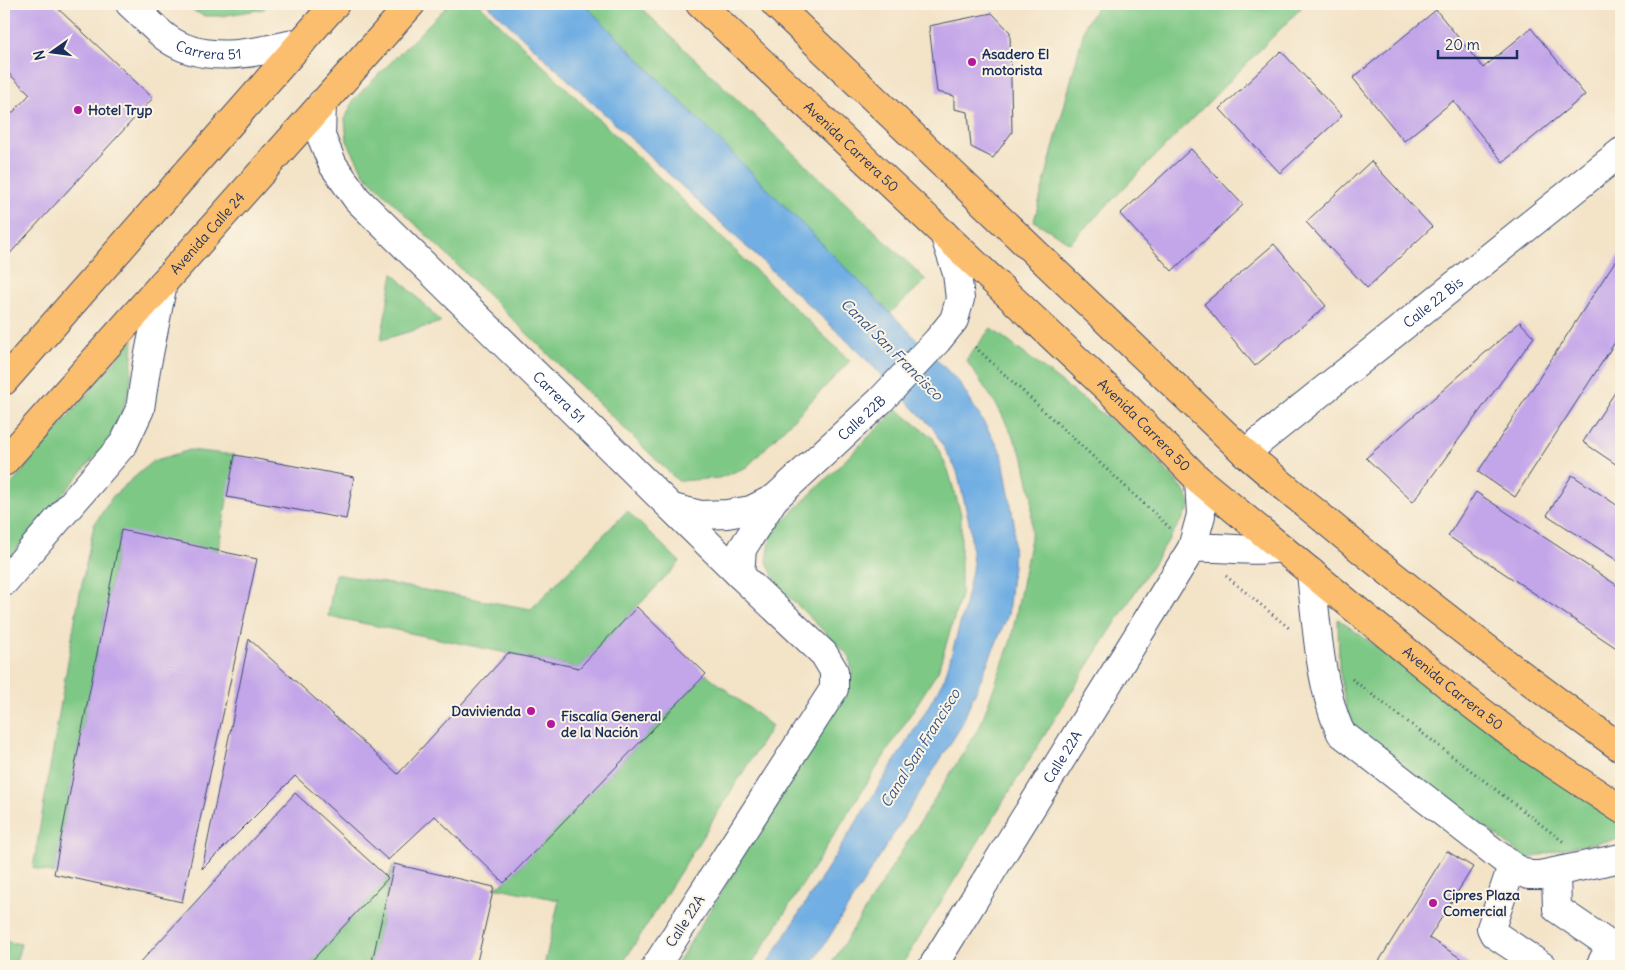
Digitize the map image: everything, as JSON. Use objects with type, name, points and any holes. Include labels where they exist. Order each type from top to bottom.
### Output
[{"type":"main road","points":[[4,382],[336,4]]},
{"type":"main road","name":"Avenida Calle 24","points":[[4,462],[410,4]]},
{"type":"main road","name":"Avenida Carrera 50","points":[[700,4],[1126,406],[1199,480],[1466,700],[1532,750],[1621,809]]},
{"type":"main road","points":[[775,4],[1245,453],[1328,523],[1457,625],[1621,748]]},
{"type":"street","name":"Carrera 51","points":[[130,4],[165,36],[182,46],[204,53],[243,55],[302,42]]},
{"type":"street","name":"Carrera 51","points":[[322,103],[321,136],[333,165],[357,199],[740,575],[824,654],[834,671]]},
{"type":"street","name":"Calle 22 Bis","points":[[1245,453],[1621,152]]},
{"type":"street","name":"Calle 22B","points":[[673,508],[701,515],[727,514],[751,510],[775,498],[880,401],[937,341],[954,320],[960,299],[957,273],[944,234]]},
{"type":"street","points":[[4,582],[124,443],[140,409],[163,283]]},
{"type":"street","name":"Calle 22A","points":[[933,966],[1192,548],[1200,515],[1199,480]]},
{"type":"street","points":[[740,575],[742,549],[775,498]]},
{"type":"street","points":[[1192,548],[1218,546],[1264,552],[1282,548]]},
{"type":"street","points":[[1310,572],[1320,653],[1336,722],[1342,733],[1512,866],[1528,875],[1556,873],[1592,863],[1621,858]]},
{"type":"street","name":"Calle 22A","points":[[656,966],[834,689],[834,671]]},
{"type":"street","points":[[1512,866],[1491,928],[1494,934],[1542,966]]},
{"type":"street","points":[[1556,873],[1557,909],[1608,944],[1608,951],[1600,966]]},
{"type":"path","points":[[975,348],[1192,548],[1320,653],[1592,863]]},
{"type":"green space","points":[[180,4],[268,4],[264,9],[221,16],[204,16]]},
{"type":"green space","points":[[449,4],[479,4],[850,361],[747,467],[719,478],[678,481],[364,174],[347,141],[345,119],[354,99]]},
{"type":"green space","points":[[584,4],[637,4],[926,280],[890,313]]},
{"type":"green space","points":[[1100,4],[1305,4],[1070,243],[1034,221],[1086,23]]},
{"type":"green space","points":[[393,273],[441,322],[381,340]]},
{"type":"green space","points":[[991,328],[1144,446],[1183,489],[1191,505],[1082,675],[901,966],[830,966],[980,726],[1011,640],[1031,538],[1032,497],[1024,459],[998,407],[966,360]]},
{"type":"green space","points":[[133,339],[131,381],[123,410],[108,441],[4,564],[4,493]]},
{"type":"green space","points":[[897,409],[933,438],[948,470],[961,514],[961,595],[938,671],[751,966],[676,966],[852,677],[850,657],[777,585],[767,562],[771,533]]},
{"type":"green space","points":[[190,450],[235,455],[218,551],[121,531],[54,874],[33,868],[77,608],[94,525],[113,496],[153,461]]},
{"type":"green space","points":[[627,511],[680,562],[579,668],[328,616],[335,574],[531,609]]},
{"type":"green space","points":[[1338,619],[1621,823],[1621,839],[1570,847],[1527,859],[1349,725],[1339,668]]},
{"type":"green space","points":[[706,674],[772,726],[621,966],[544,966],[559,900],[494,887],[504,883]]},
{"type":"green space","points":[[394,864],[371,966],[307,966],[388,878]]},
{"type":"green space","points":[[4,941],[21,944],[15,966],[4,966]]},
{"type":"water","name":"Canal San Francisco","points":[[487,4],[584,4],[959,382],[1002,453],[1014,523],[1013,565],[1008,615],[960,728],[811,966],[766,966],[923,716],[945,677],[964,610],[973,565],[970,526],[957,471],[933,428],[858,351]]},
{"type":"building","name":"Hotel Tryp","points":[[4,4],[53,4],[153,98],[4,260],[4,122],[30,94],[4,69]]},
{"type":"building","points":[[1436,10],[1483,68],[1531,28],[1585,95],[1503,162],[1453,101],[1404,141],[1353,78]]},
{"type":"building","name":"Asadero El motorista","points":[[992,13],[1010,32],[1012,132],[993,158],[971,147],[968,112],[954,109],[954,96],[937,92],[929,26]]},
{"type":"building","points":[[1281,51],[1342,116],[1280,173],[1220,109]]},
{"type":"building","points":[[1191,149],[1243,205],[1172,271],[1120,214]]},
{"type":"building","points":[[1371,161],[1432,227],[1367,288],[1306,222]]},
{"type":"building","points":[[1274,244],[1326,306],[1255,366],[1204,304]]},
{"type":"building","points":[[1621,252],[1621,333],[1515,497],[1478,472]]},
{"type":"building","points":[[1520,322],[1534,337],[1413,502],[1366,458]]},
{"type":"building","points":[[1621,383],[1621,465],[1620,467],[1583,442]]},
{"type":"building","points":[[235,455],[354,477],[346,519],[227,497]]},
{"type":"building","points":[[1572,475],[1621,508],[1621,563],[1547,515]]},
{"type":"building","points":[[1476,492],[1621,588],[1621,651],[1448,536]]},
{"type":"building","points":[[121,530],[257,559],[182,902],[54,874]]},
{"type":"building","name":"Fiscalía General de la Nación","points":[[637,607],[706,674],[504,883],[435,816],[388,860],[295,776],[202,869],[249,639],[398,774],[508,653],[579,668]]},
{"type":"building","points":[[295,793],[388,878],[307,966],[137,966]]},
{"type":"building","name":"Cipres Plaza Comercial","points":[[1447,851],[1473,867],[1429,938],[1473,966],[1376,966]]},
{"type":"building","points":[[394,864],[494,887],[476,966],[371,966]]},
{"type":"place","name":"Asadero El motorista","points":[[972,62]]},
{"type":"place","name":"Hotel Tryp","points":[[78,110]]},
{"type":"place","name":"Davivienda","points":[[531,711]]},
{"type":"place","name":"Fiscalía General de la Nación","points":[[551,724]]},
{"type":"place","name":"Cipres Plaza Comercial","points":[[1433,903]]}]
